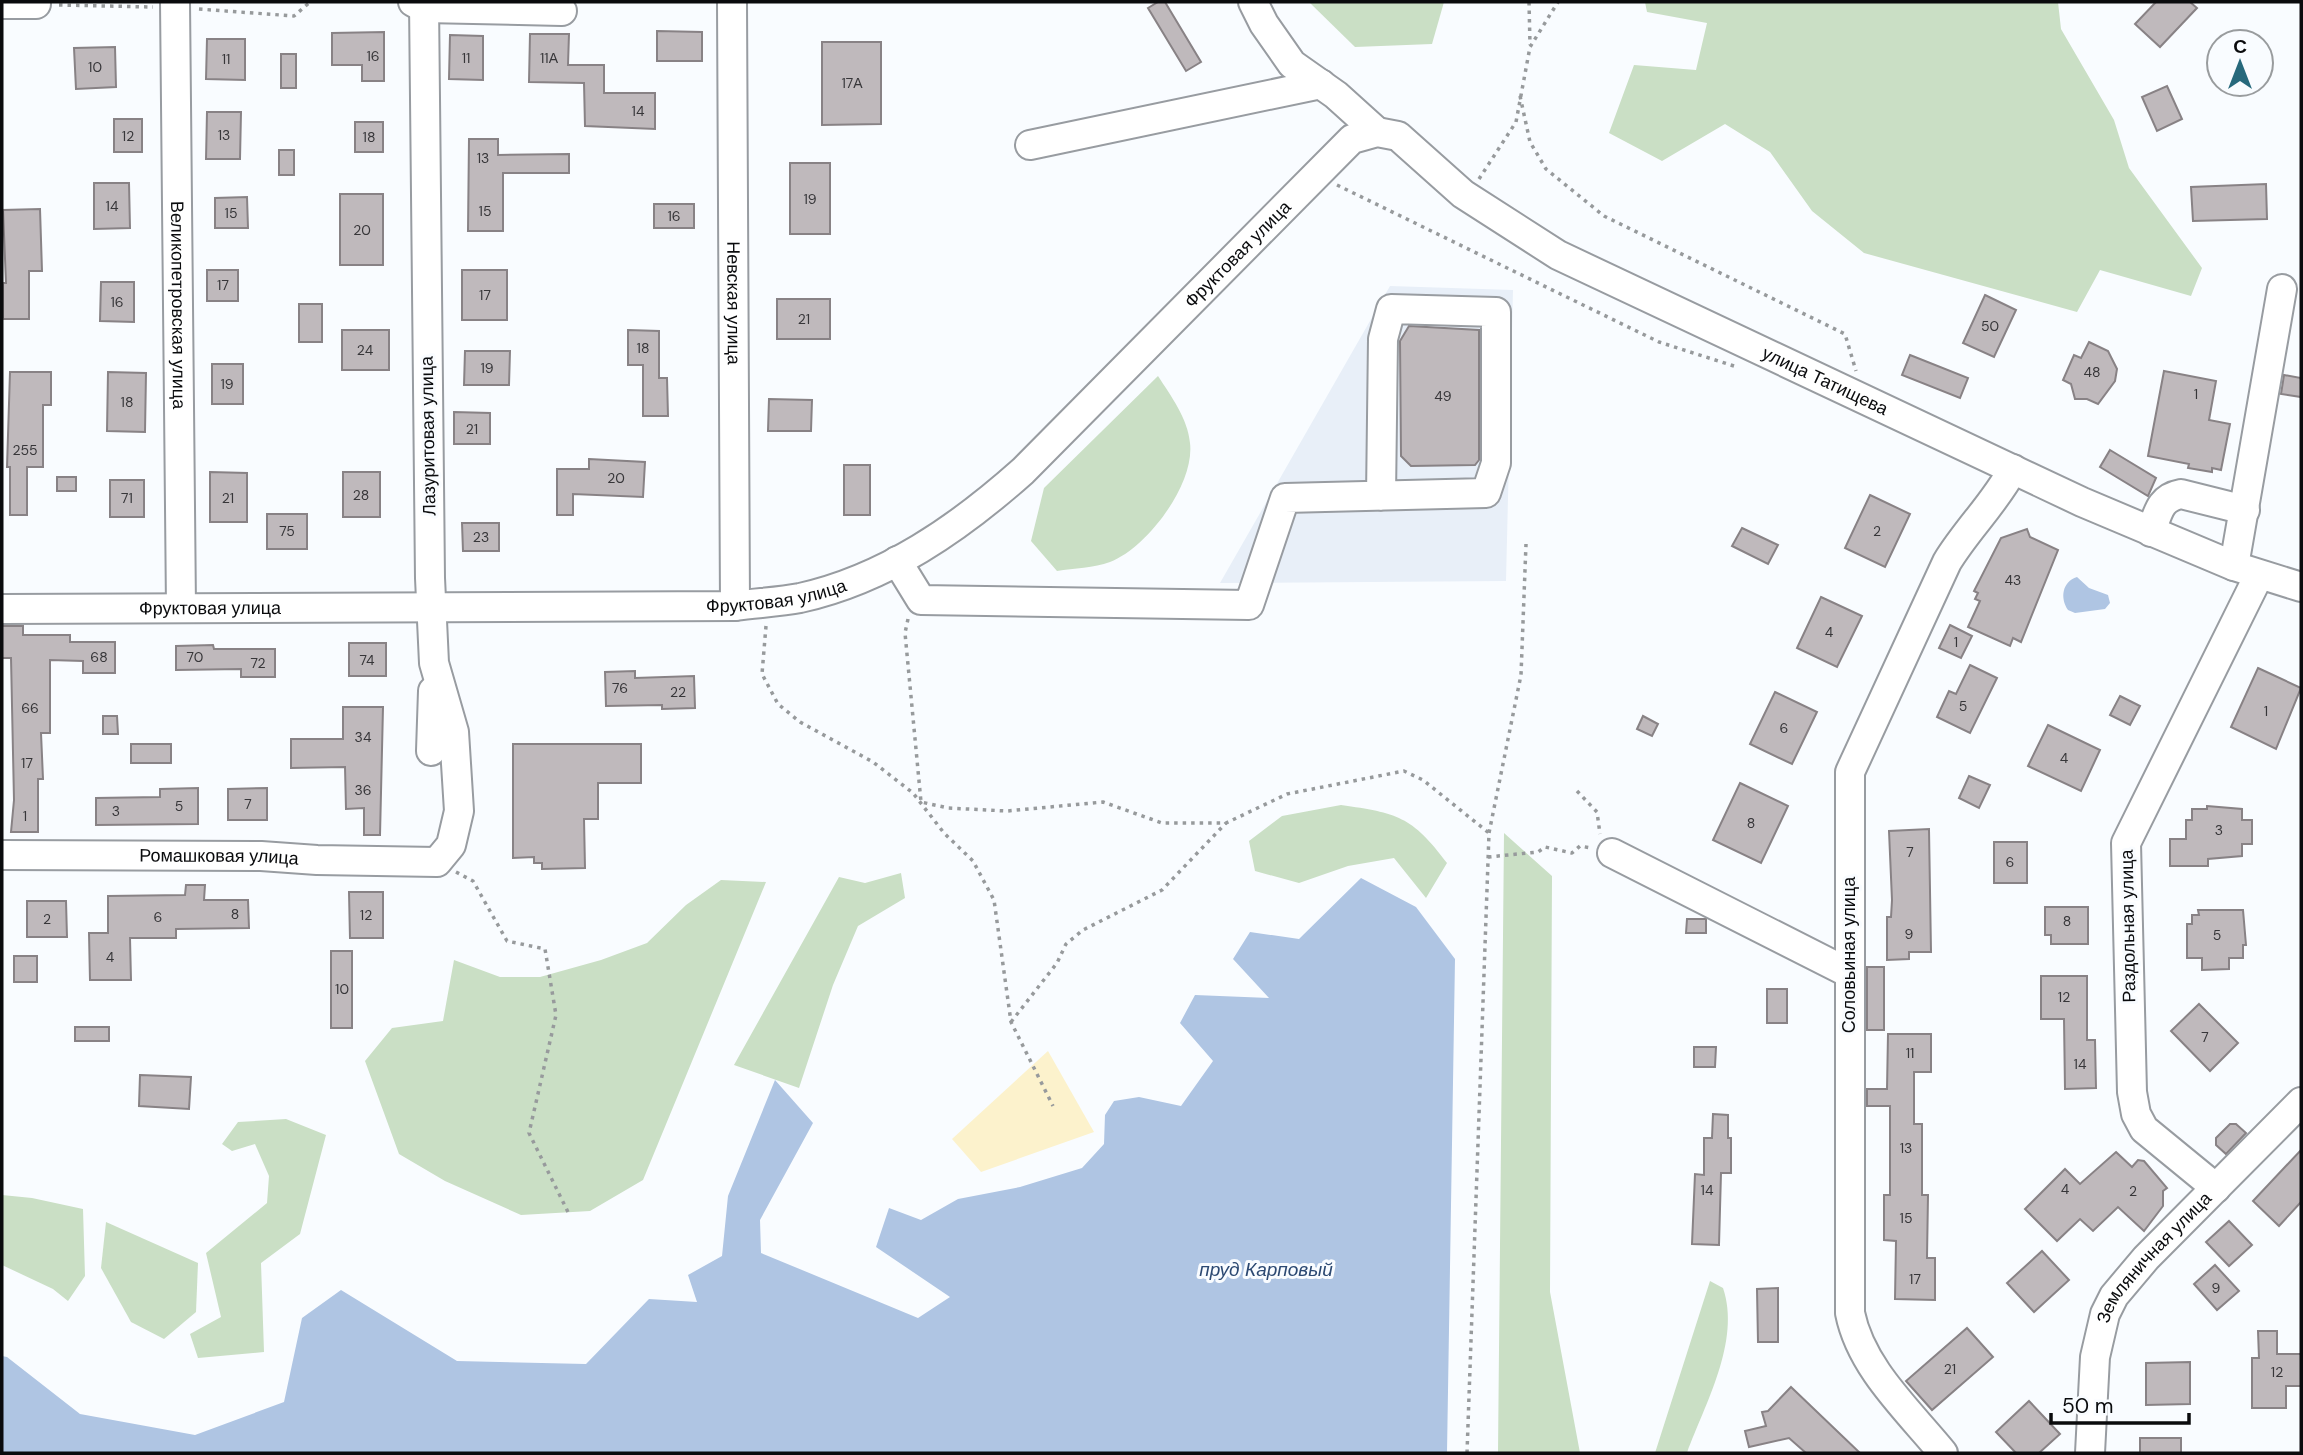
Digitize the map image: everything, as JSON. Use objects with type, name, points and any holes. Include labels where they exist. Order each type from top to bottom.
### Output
[{"type":"street","name":"Великопетровская улица","points":[[175,2],[181,608]]},
{"type":"street","name":"Невская улица","points":[[732,2],[735,606]]},
{"type":"street","name":"улица Татищева","points":[[1253,2],[1264,24],[1292,64],[1321,84],[1377,132],[1398,136],[1466,197],[1558,256],[2151,532],[2246,571],[2301,587]]},
{"type":"street","points":[[2,4],[36,4]]},
{"type":"street","points":[[420,4],[562,11]]},
{"type":"street","name":"Лазуритовая улица","points":[[420,4],[434,663],[455,741],[459,811],[451,845],[437,862]]},
{"type":"street","points":[[1030,145],[1321,84]]},
{"type":"street","name":"Фруктовая улица","points":[[2,609],[735,606],[800,598],[928,547],[967,519],[1023,471],[1325,164],[1352,139],[1377,132]]},
{"type":"street","name":"Раздольная улица","points":[[2216,1188],[2144,1129],[2136,1114],[2132,1092],[2126,843],[2246,571],[2245,510],[2282,289]]},
{"type":"street","points":[[897,561],[922,600],[1249,605],[1285,498],[1381,496],[1486,493],[1496,463],[1496,312],[1391,309],[1382,339],[1381,496]]},
{"type":"street","name":"Соловьиная улица","points":[[1942,1453],[1864,1356],[1854,1335],[1850,1313],[1850,772],[1947,562],[1963,535],[1996,497],[2012,469]]},
{"type":"street","points":[[2151,532],[2162,502],[2171,496],[2181,495],[2245,510]]},
{"type":"street","points":[[431,751],[434,663]]},
{"type":"street","points":[[1605,851],[1849,973]]},
{"type":"street","name":"Ромашковая улица","points":[[2,855],[261,856],[437,862]]},
{"type":"street","name":"Земляничная улица","points":[[2090,1453],[2095,1357],[2105,1314],[2114,1296],[2128,1277],[2301,1102]]},
{"type":"path","points":[[1466,197],[1516,122],[1530,47],[1529,2]]},
{"type":"path","points":[[1530,47],[1558,2]]},
{"type":"path","points":[[1520,96],[1530,142],[1559,183],[1604,216],[1845,334],[1858,376]]},
{"type":"path","points":[[1467,1453],[1489,833],[1521,675],[1526,544]]},
{"type":"path","points":[[914,589],[905,634],[922,802]]},
{"type":"path","points":[[766,619],[762,674],[778,704],[800,722],[873,762],[922,802],[944,833],[973,861],[994,900],[1011,1022],[1053,1105]]},
{"type":"path","points":[[1011,1022],[1057,962],[1066,944],[1083,930],[1161,890],[1226,823],[1287,794],[1404,771],[1423,780],[1489,833]]},
{"type":"path","points":[[1488,857],[1538,852],[1545,847],[1572,853],[1580,846],[1605,851],[1597,812],[1577,791]]},
{"type":"path","points":[[922,802],[948,808],[1007,811],[1103,803],[1162,823],[1226,823]]},
{"type":"path","points":[[437,862],[473,881],[507,942],[545,948],[556,1015],[529,1133],[568,1212]]},
{"type":"shaded area","points":[[1390,286],[1513,290],[1506,581],[1220,583]]},
{"type":"green space","points":[[1309,2],[1444,2],[1432,44],[1355,47]]},
{"type":"green space","points":[[1645,2],[2058,2],[2061,29],[2114,120],[2129,168],[2202,268],[2191,296],[2100,270],[2077,312],[1864,253],[1812,211],[1770,152],[1725,124],[1662,161],[1609,133],[1634,65],[1696,70],[1707,23],[1647,12]]},
{"type":"green space","points":[[1158,376],[1189,434],[1190,459],[1177,495],[1153,529],[1124,555],[1104,564],[1057,571],[1031,541],[1044,488]]},
{"type":"green space","points":[[1341,805],[1390,814],[1402,819],[1435,847],[1447,863],[1426,898],[1394,858],[1348,866],[1299,883],[1255,871],[1249,841],[1282,816]]},
{"type":"green space","points":[[1504,833],[1552,876],[1550,1292],[1580,1453],[1498,1453]]},
{"type":"green space","points":[[901,873],[905,898],[858,926],[833,985],[799,1088],[734,1065],[839,877],[865,883]]},
{"type":"green space","points":[[721,880],[766,882],[643,1180],[590,1211],[521,1215],[445,1181],[399,1154],[365,1061],[392,1028],[443,1021],[454,960],[500,977],[540,977],[601,960],[647,943],[686,905]]},
{"type":"green space","points":[[286,1119],[326,1135],[300,1234],[261,1263],[264,1352],[198,1358],[190,1334],[221,1317],[206,1253],[267,1203],[269,1176],[255,1144],[232,1151],[222,1144],[238,1122]]},
{"type":"green space","points":[[2,1195],[32,1198],[83,1209],[85,1276],[68,1301],[53,1289],[2,1265]]},
{"type":"green space","points":[[106,1222],[198,1263],[196,1312],[164,1339],[131,1322],[101,1268]]},
{"type":"green space","points":[[1710,1281],[1723,1288],[1727,1308],[1728,1329],[1718,1372],[1687,1453],[1655,1453]]},
{"type":"sand","points":[[1048,1051],[1094,1132],[981,1172],[952,1139]]},
{"type":"water","points":[[2077,577],[2089,588],[2108,595],[2110,603],[2105,609],[2075,613],[2068,610],[2064,600],[2065,586]]},
{"type":"water","name":"пруд Карповый","points":[[1361,878],[1416,907],[1455,959],[1447,1453],[2,1453],[2,1356],[7,1357],[80,1414],[195,1435],[284,1402],[302,1318],[341,1290],[457,1361],[586,1364],[649,1299],[697,1302],[688,1275],[722,1256],[728,1196],[775,1080],[813,1123],[760,1220],[761,1253],[918,1318],[950,1297],[876,1247],[889,1208],[921,1220],[958,1199],[1020,1187],[1082,1168],[1104,1144],[1105,1115],[1114,1101],[1139,1097],[1181,1106],[1213,1061],[1180,1023],[1195,995],[1269,998],[1233,959],[1250,932],[1299,939]]},
{"type":"building","points":[[1158,2],[1165,2],[1201,62],[1186,71],[1148,8]]},
{"type":"building","points":[[2156,2],[2190,2],[2197,8],[2160,47],[2135,24]]},
{"type":"building","points":[[657,31],[702,32],[702,61],[657,61]]},
{"type":"building","points":[[384,32],[384,81],[362,81],[362,65],[332,65],[332,33]]},
{"type":"building","points":[[530,34],[569,34],[568,65],[604,65],[604,93],[655,93],[655,129],[585,126],[584,83],[529,82]]},
{"type":"building","points":[[450,35],[483,36],[483,80],[449,79]]},
{"type":"building","points":[[207,39],[245,39],[245,80],[206,79]]},
{"type":"building","points":[[822,42],[881,42],[881,124],[822,125]]},
{"type":"building","points":[[115,47],[116,87],[76,89],[74,48]]},
{"type":"building","points":[[281,54],[296,54],[296,88],[281,88]]},
{"type":"building","points":[[2167,86],[2182,119],[2157,131],[2142,97]]},
{"type":"building","points":[[207,112],[241,112],[240,159],[206,159]]},
{"type":"building","points":[[114,119],[142,119],[142,152],[114,152]]},
{"type":"building","points":[[355,122],[383,122],[383,152],[355,152]]},
{"type":"building","points":[[469,139],[498,139],[498,155],[569,154],[569,173],[503,173],[503,231],[468,231]]},
{"type":"building","points":[[279,150],[294,150],[294,175],[279,175]]},
{"type":"building","points":[[790,163],[830,163],[830,234],[790,234]]},
{"type":"building","points":[[94,183],[129,183],[130,228],[94,229]]},
{"type":"building","points":[[2266,184],[2267,219],[2193,221],[2191,187]]},
{"type":"building","points":[[340,194],[383,194],[383,265],[340,265]]},
{"type":"building","points":[[247,197],[248,228],[215,228],[215,198]]},
{"type":"building","points":[[654,204],[694,204],[694,228],[654,228]]},
{"type":"building","points":[[40,209],[42,271],[29,271],[29,319],[3,319],[3,283],[6,283],[3,210]]},
{"type":"building","points":[[207,270],[238,270],[238,301],[207,301]]},
{"type":"building","points":[[462,270],[507,270],[507,320],[462,320]]},
{"type":"building","points":[[101,282],[134,282],[134,322],[100,321]]},
{"type":"building","points":[[1985,295],[2016,310],[1994,357],[1963,343]]},
{"type":"building","points":[[777,299],[830,299],[830,339],[777,339]]},
{"type":"building","points":[[299,304],[322,304],[322,342],[299,342]]},
{"type":"building","points":[[1409,326],[1479,330],[1479,460],[1475,465],[1411,466],[1401,456],[1400,341]]},
{"type":"building","points":[[342,330],[389,330],[389,370],[342,370]]},
{"type":"building","points":[[628,330],[659,331],[659,378],[667,378],[668,416],[643,416],[643,365],[628,365]]},
{"type":"building","points":[[2089,342],[2108,351],[2117,369],[2115,381],[2098,404],[2087,399],[2075,399],[2071,384],[2063,380],[2074,355],[2081,358]]},
{"type":"building","points":[[465,351],[510,351],[509,385],[464,385]]},
{"type":"building","points":[[1910,355],[1968,378],[1960,398],[1902,375]]},
{"type":"building","points":[[212,364],[243,364],[243,404],[212,404]]},
{"type":"building","points":[[2164,371],[2216,381],[2209,420],[2230,424],[2221,470],[2212,468],[2212,472],[2188,468],[2189,464],[2148,456]]},
{"type":"building","points":[[10,372],[51,372],[51,405],[43,405],[43,467],[27,467],[27,515],[10,515],[10,467],[7,467]]},
{"type":"building","points":[[108,372],[146,373],[145,432],[107,431]]},
{"type":"building","points":[[2284,375],[2301,378],[2301,397],[2281,394]]},
{"type":"building","points":[[769,399],[812,400],[811,431],[768,431]]},
{"type":"building","points":[[454,412],[490,413],[490,444],[454,444]]},
{"type":"building","points":[[2110,450],[2156,478],[2148,496],[2100,467]]},
{"type":"building","points":[[589,459],[645,462],[643,497],[573,494],[573,515],[557,515],[557,469],[589,469]]},
{"type":"building","points":[[844,465],[870,465],[870,515],[844,515]]},
{"type":"building","points":[[210,472],[247,473],[247,522],[210,522]]},
{"type":"building","points":[[343,472],[380,472],[380,517],[343,517]]},
{"type":"building","points":[[57,477],[76,477],[76,491],[57,491]]},
{"type":"building","points":[[110,480],[144,480],[144,517],[110,517]]},
{"type":"building","points":[[1870,495],[1910,514],[1885,567],[1845,548]]},
{"type":"building","points":[[267,514],[307,514],[307,549],[267,549]]},
{"type":"building","points":[[462,523],[499,523],[499,551],[463,551]]},
{"type":"building","points":[[1742,528],[1778,545],[1768,564],[1732,546]]},
{"type":"building","points":[[2027,529],[2030,537],[2058,550],[2021,642],[2013,638],[2010,646],[1968,627],[1980,601],[1975,599],[1978,593],[1974,591],[2001,538]]},
{"type":"building","points":[[1821,597],[1862,616],[1837,667],[1797,648]]},
{"type":"building","points":[[1950,625],[1972,636],[1961,658],[1939,648]]},
{"type":"building","points":[[2,626],[23,626],[23,635],[70,635],[70,642],[115,642],[115,673],[83,673],[83,661],[50,660],[50,733],[41,733],[43,779],[38,779],[38,832],[11,832],[14,800],[11,658],[2,658]]},
{"type":"building","points":[[349,643],[386,643],[386,676],[349,676]]},
{"type":"building","points":[[213,645],[214,649],[275,649],[275,677],[241,677],[241,669],[176,670],[176,646]]},
{"type":"building","points":[[1970,665],[1997,678],[1970,733],[1937,717],[1949,691],[1956,694]]},
{"type":"building","points":[[2258,668],[2301,688],[2276,749],[2231,727]]},
{"type":"building","points":[[635,671],[635,678],[694,676],[695,708],[662,709],[662,705],[606,706],[605,672]]},
{"type":"building","points":[[1775,692],[1817,712],[1792,764],[1750,744]]},
{"type":"building","points":[[2120,696],[2140,706],[2130,725],[2110,715]]},
{"type":"building","points":[[343,707],[383,707],[380,835],[364,835],[364,808],[346,809],[345,767],[291,768],[291,739],[343,739]]},
{"type":"building","points":[[103,716],[117,716],[118,734],[103,734]]},
{"type":"building","points":[[1643,716],[1658,724],[1652,736],[1637,729]]},
{"type":"building","points":[[2048,725],[2100,750],[2081,791],[2028,766]]},
{"type":"building","points":[[131,744],[171,744],[171,763],[131,763]]},
{"type":"building","points":[[513,744],[641,744],[641,783],[598,783],[598,819],[584,819],[585,868],[542,869],[542,863],[534,863],[534,857],[513,858]]},
{"type":"building","points":[[1969,776],[1990,785],[1979,808],[1959,798]]},
{"type":"building","points":[[1740,783],[1788,806],[1761,863],[1713,840]]},
{"type":"building","points":[[198,788],[198,824],[96,825],[96,798],[160,797],[160,789]]},
{"type":"building","points":[[267,788],[267,820],[228,820],[228,789]]},
{"type":"building","points":[[2207,806],[2242,809],[2242,820],[2252,820],[2252,844],[2242,844],[2242,856],[2208,859],[2208,866],[2170,866],[2170,839],[2186,839],[2186,820],[2192,820],[2192,809],[2207,809]]},
{"type":"building","points":[[1929,829],[1931,952],[1909,952],[1909,959],[1887,960],[1887,917],[1891,917],[1892,900],[1889,831]]},
{"type":"building","points":[[1994,842],[2027,842],[2027,883],[1994,883]]},
{"type":"building","points":[[186,885],[205,885],[204,900],[248,900],[249,928],[176,929],[176,938],[130,938],[131,980],[90,980],[89,933],[108,933],[108,896],[185,895]]},
{"type":"building","points":[[349,892],[383,892],[383,938],[350,938]]},
{"type":"building","points":[[27,901],[66,901],[67,937],[27,937]]},
{"type":"building","points":[[2045,907],[2088,907],[2088,944],[2051,944],[2051,935],[2045,935]]},
{"type":"building","points":[[2198,910],[2243,910],[2246,945],[2243,945],[2243,958],[2229,958],[2229,969],[2202,970],[2202,958],[2187,958],[2187,924],[2192,924],[2192,915],[2199,915]]},
{"type":"building","points":[[1687,919],[1706,919],[1706,933],[1686,933]]},
{"type":"building","points":[[331,951],[352,951],[352,1028],[331,1028]]},
{"type":"building","points":[[14,956],[37,956],[37,982],[14,982]]},
{"type":"building","points":[[1867,967],[1884,967],[1884,1030],[1867,1030]]},
{"type":"building","points":[[2041,976],[2087,976],[2087,1040],[2095,1040],[2096,1088],[2065,1089],[2064,1019],[2041,1019]]},
{"type":"building","points":[[1767,989],[1787,989],[1787,1023],[1767,1023]]},
{"type":"building","points":[[2199,1004],[2238,1043],[2210,1071],[2171,1031]]},
{"type":"building","points":[[75,1027],[109,1027],[109,1041],[75,1041]]},
{"type":"building","points":[[1888,1034],[1931,1034],[1931,1072],[1914,1072],[1914,1124],[1922,1124],[1922,1195],[1928,1195],[1927,1258],[1935,1258],[1935,1300],[1895,1299],[1896,1241],[1884,1240],[1884,1195],[1890,1195],[1890,1106],[1867,1106],[1867,1089],[1887,1089]]},
{"type":"building","points":[[1694,1047],[1716,1047],[1715,1067],[1694,1067]]},
{"type":"building","points":[[140,1075],[191,1077],[189,1109],[139,1106]]},
{"type":"building","points":[[1713,1114],[1728,1115],[1731,1173],[1721,1173],[1719,1245],[1692,1244],[1695,1174],[1704,1175],[1704,1138],[1712,1138]]},
{"type":"building","points":[[2230,1124],[2236,1124],[2246,1133],[2226,1154],[2216,1145],[2216,1138]]},
{"type":"building","points":[[2301,1150],[2301,1202],[2279,1226],[2253,1201]]},
{"type":"building","points":[[2116,1152],[2132,1167],[2138,1160],[2144,1161],[2167,1188],[2163,1191],[2163,1206],[2144,1231],[2118,1207],[2093,1231],[2080,1219],[2057,1241],[2025,1209],[2065,1169],[2080,1184]]},
{"type":"building","points":[[2229,1221],[2252,1245],[2229,1266],[2206,1242]]},
{"type":"building","points":[[2042,1251],[2069,1280],[2034,1312],[2007,1283]]},
{"type":"building","points":[[2215,1265],[2239,1291],[2217,1310],[2194,1284]]},
{"type":"building","points":[[1778,1288],[1778,1342],[1758,1342],[1757,1289]]},
{"type":"building","points":[[1967,1328],[1993,1357],[1932,1410],[1906,1381]]},
{"type":"building","points":[[2258,1331],[2277,1331],[2277,1354],[2301,1354],[2301,1386],[2286,1386],[2286,1408],[2252,1408],[2252,1358],[2259,1358]]},
{"type":"building","points":[[2190,1362],[2190,1404],[2146,1405],[2146,1363]]},
{"type":"building","points":[[1791,1387],[1860,1453],[1806,1453],[1789,1438],[1749,1447],[1745,1431],[1766,1426],[1762,1412],[1768,1411]]},
{"type":"building","points":[[2029,1401],[2060,1434],[2039,1453],[2016,1453],[1996,1432]]},
{"type":"building","points":[[2140,1438],[2181,1438],[2181,1453],[2140,1453]]}]
